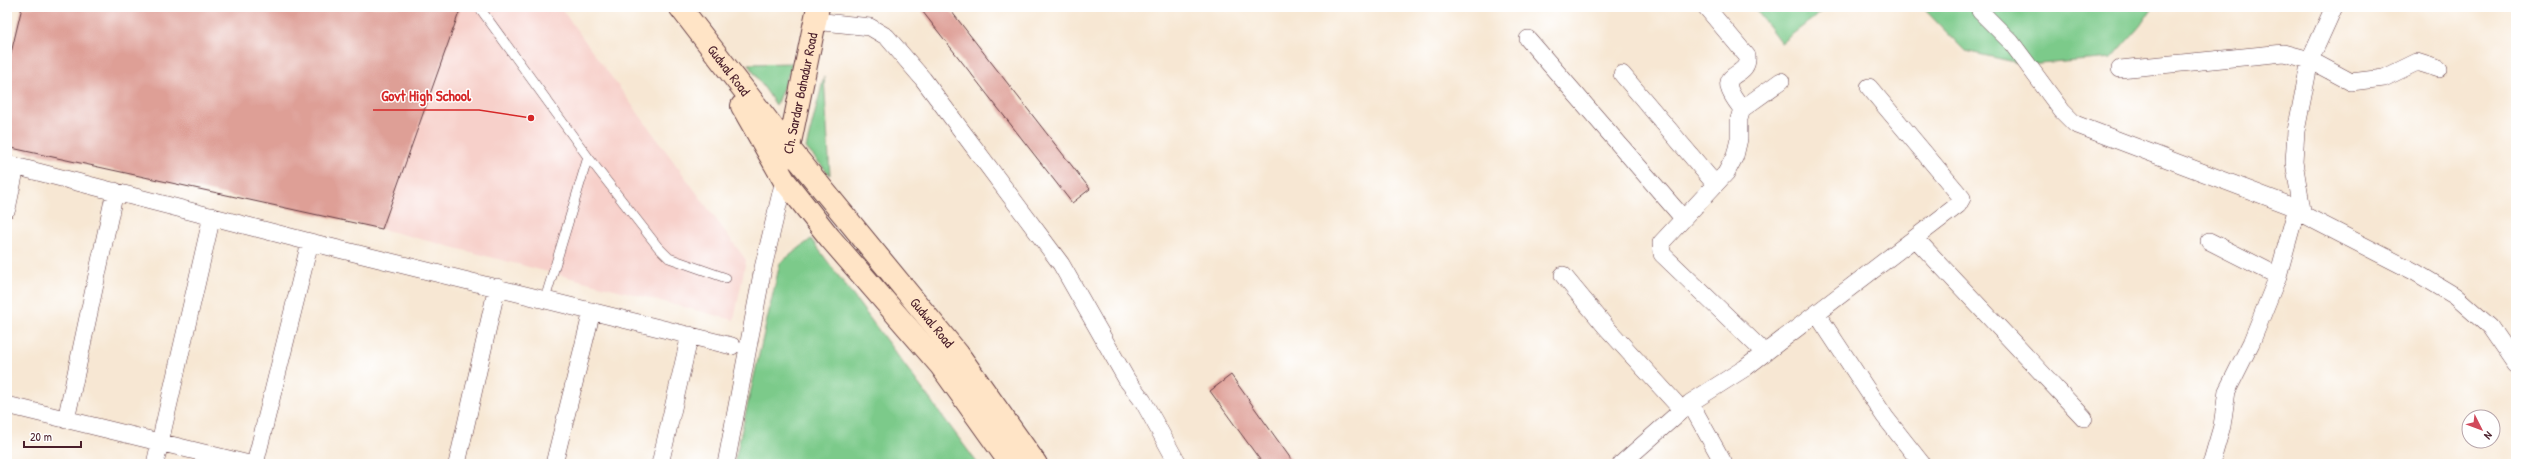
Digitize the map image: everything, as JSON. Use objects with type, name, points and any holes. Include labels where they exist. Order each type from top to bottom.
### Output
[{"type":"main road","points":[[680,7],[709,47]]},
{"type":"main road","name":"Ch. Sardar Bahadur Road","points":[[784,180],[788,147],[816,14]]},
{"type":"main road","name":"Gudwal Road","points":[[709,47],[788,147],[958,354],[1036,464]]},
{"type":"main road","name":"Gudwal Road","points":[[709,47],[784,180],[830,238],[941,366],[1011,464]]},
{"type":"street","points":[[1706,7],[1747,56],[1748,61],[1729,80],[1728,85],[1730,95],[1742,109]]},
{"type":"street","points":[[2211,464],[2222,426],[2227,391],[2251,342],[2278,276],[2299,210],[2294,162],[2296,131],[2310,60],[2334,7]]},
{"type":"street","points":[[1980,11],[2011,42],[2062,111],[2075,124],[2299,210],[2415,272],[2455,296],[2490,327],[2516,365]]},
{"type":"street","points":[[816,14],[870,27],[887,37],[923,80],[1061,264],[1127,380],[1144,401],[1178,464]]},
{"type":"street","points":[[1528,39],[1683,218]]},
{"type":"street","points":[[2120,69],[2284,53],[2310,60],[2351,82],[2384,78],[2417,62],[2439,69]]},
{"type":"street","points":[[1622,74],[1715,184]]},
{"type":"street","points":[[1765,353],[1662,254],[1660,244],[1726,173],[1735,156],[1742,109],[1780,81]]},
{"type":"street","points":[[1622,464],[1686,407],[1765,353],[1958,205],[1962,198],[1869,87]]},
{"type":"street","points":[[7,209],[11,165],[310,242],[732,346]]},
{"type":"street","points":[[726,464],[763,268],[784,180]]},
{"type":"street","points":[[66,420],[115,191]]},
{"type":"street","points":[[155,464],[212,216]]},
{"type":"street","points":[[1915,238],[2084,418]]},
{"type":"street","points":[[2209,241],[2278,276]]},
{"type":"street","points":[[255,464],[310,242]]},
{"type":"street","points":[[1563,274],[1606,327],[1686,407],[1724,464]]},
{"type":"street","points":[[457,464],[497,287]]},
{"type":"street","points":[[554,464],[592,311]]},
{"type":"street","points":[[1816,314],[1885,417],[1922,464]]},
{"type":"street","points":[[660,464],[690,335]]},
{"type":"street","points":[[7,405],[249,464]]},
{"type":"lane","points":[[479,7],[588,157],[670,258],[726,278]]},
{"type":"lane","points":[[545,299],[588,157]]},
{"type":"shaded area","points":[[461,7],[560,7],[746,260],[734,320],[382,229]]},
{"type":"green space","points":[[1754,7],[1828,7],[1781,43]]},
{"type":"green space","points":[[1922,7],[2153,7],[2140,26],[2112,58],[2028,65],[1965,51]]},
{"type":"green space","points":[[793,63],[776,105],[748,64]]},
{"type":"green space","points":[[824,77],[830,175],[806,148]]},
{"type":"green space","points":[[811,239],[978,464],[734,464],[780,263]]},
{"type":"building","points":[[22,7],[461,7],[382,229],[7,147],[7,70]]},
{"type":"building","points":[[919,7],[948,7],[1090,189],[1072,203]]},
{"type":"building","points":[[1231,375],[1291,459],[1285,464],[1263,464],[1210,391]]},
{"type":"place","name":"Govt High School","points":[[531,118]]}]
